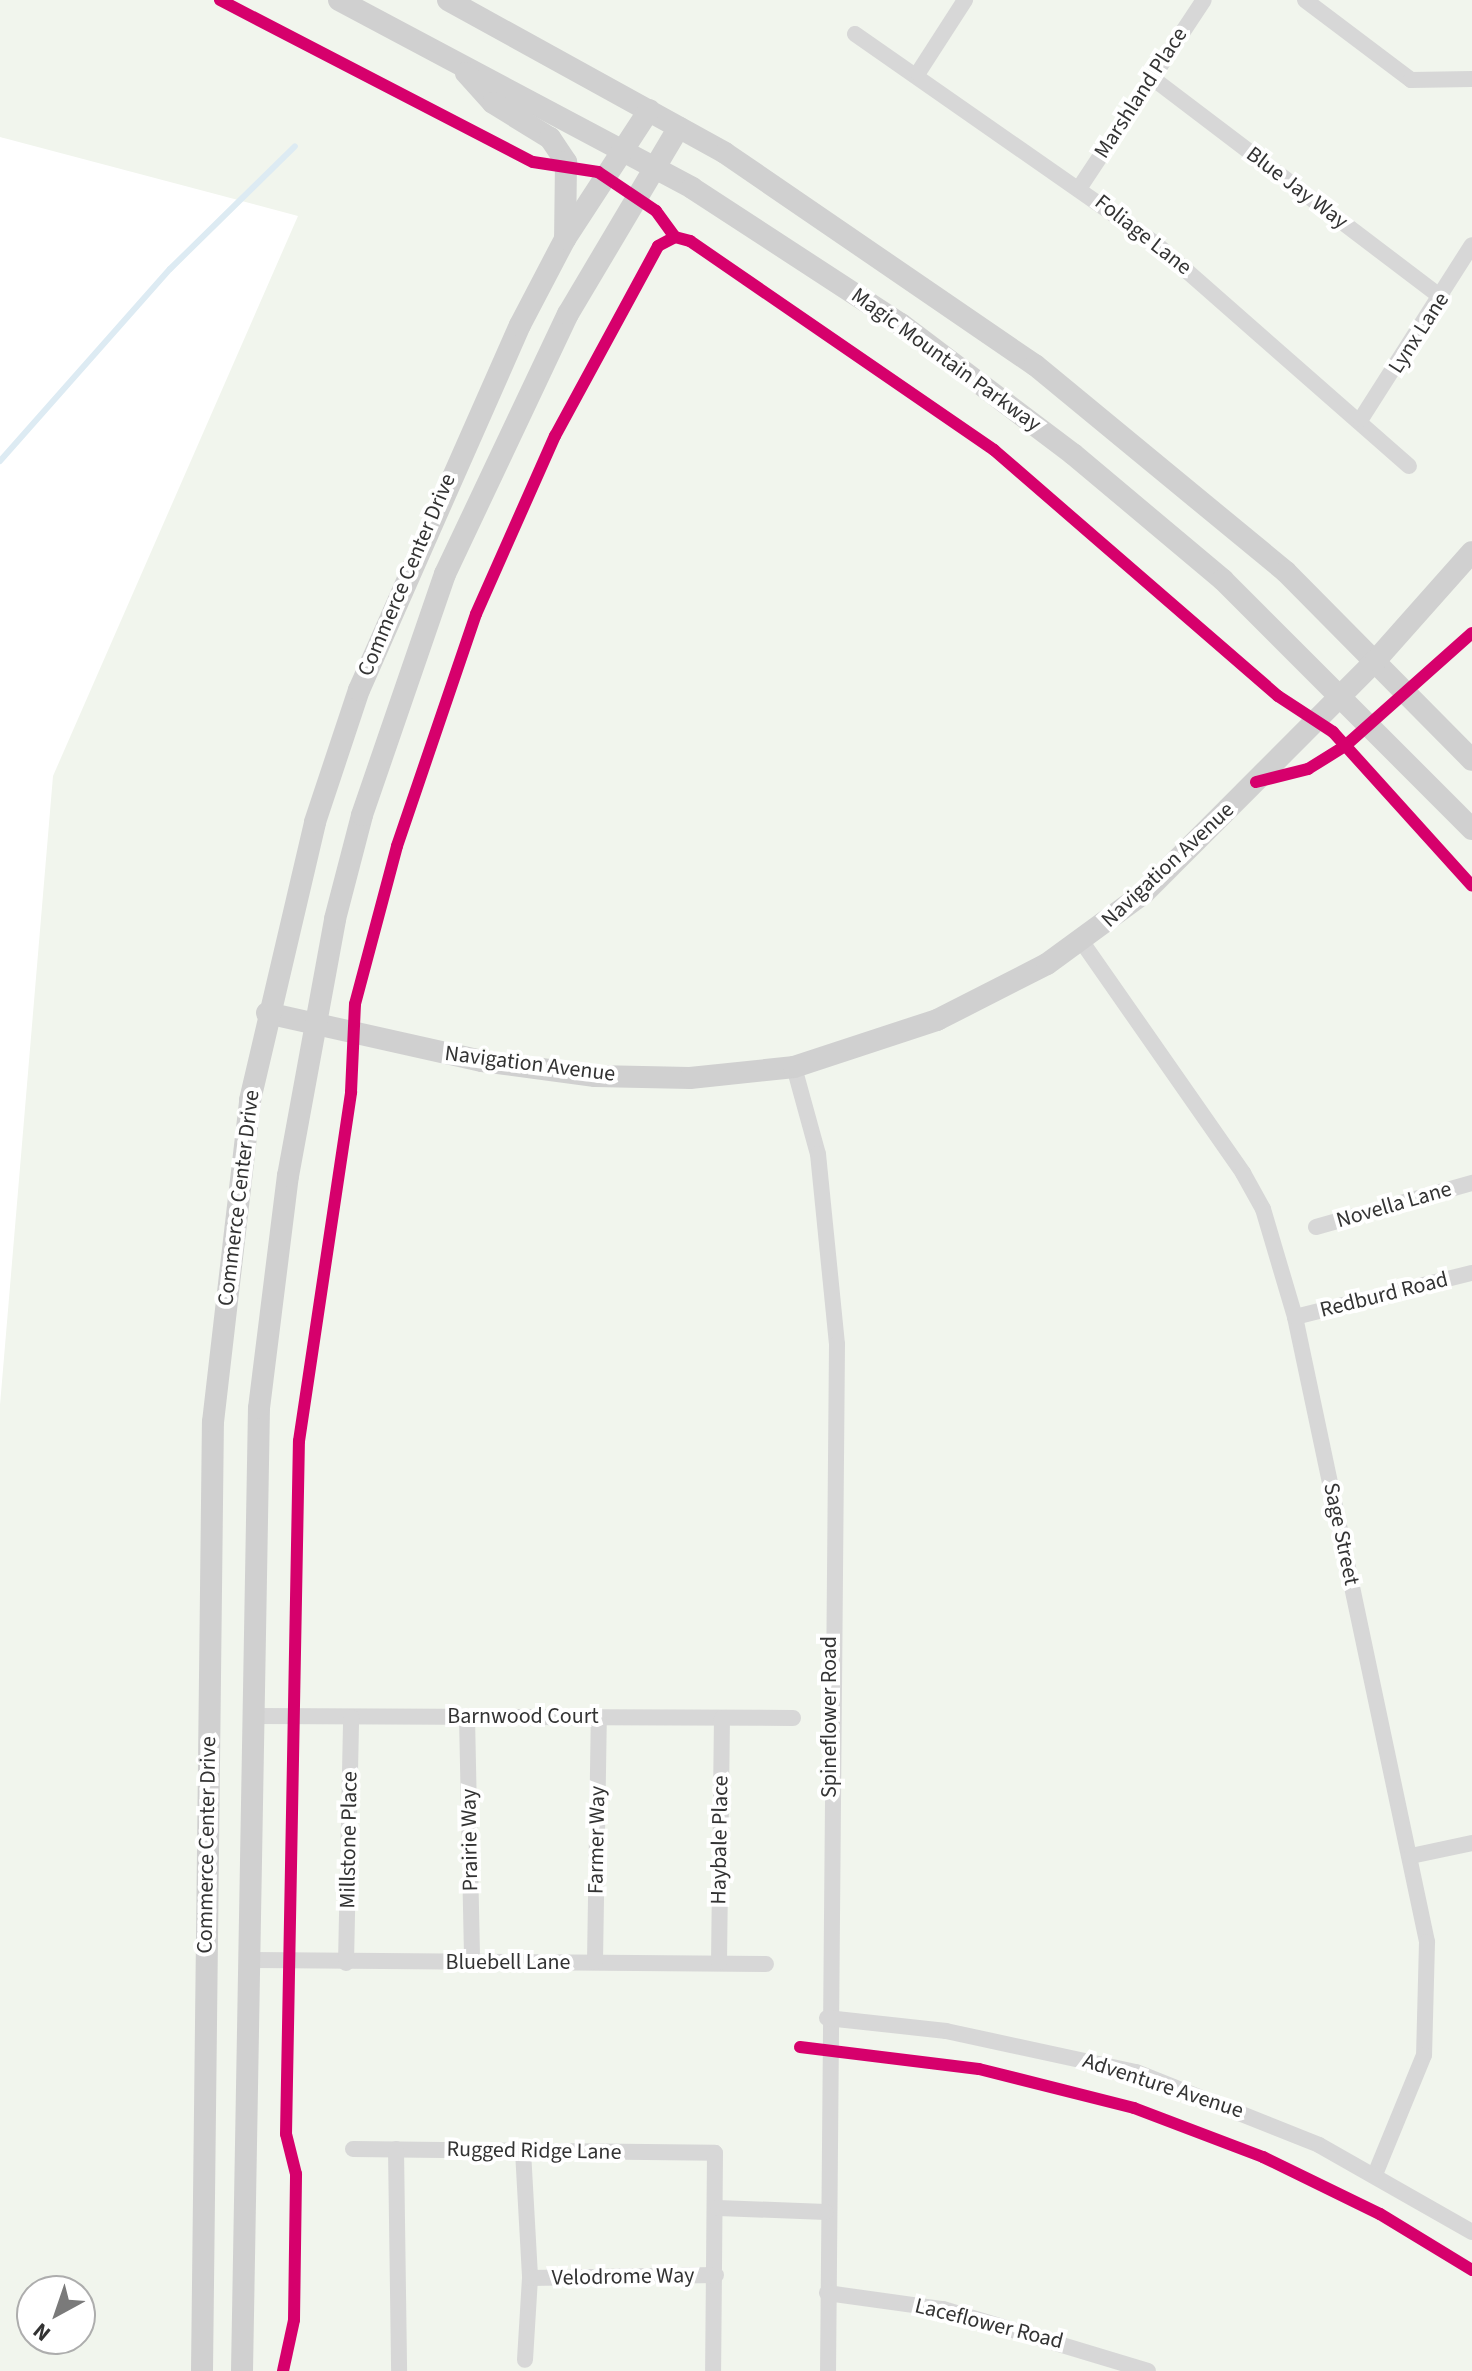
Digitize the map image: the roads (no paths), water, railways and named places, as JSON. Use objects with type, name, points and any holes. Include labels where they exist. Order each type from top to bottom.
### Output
[{"type":"main road","name":"Magic Mountain Parkway","points":[[339,0],[654,167],[796,253],[1000,397],[1223,580],[1343,694],[1472,829]]},
{"type":"main road","name":"Magic Mountain Parkway","points":[[448,0],[679,127],[831,222],[1035,365],[1201,497],[1376,660],[1472,760]]},
{"type":"main road","points":[[454,60],[493,103],[560,151],[570,177],[565,239]]},
{"type":"main road","name":"Commerce Center Drive","points":[[202,2371],[213,1422],[239,1180],[267,1013],[315,822],[359,690],[464,441],[565,239],[649,110]]},
{"type":"main road","name":"Commerce Center Drive","points":[[242,2371],[254,1716],[265,1326],[315,1026],[362,815],[445,574],[507,432],[679,127]]},
{"type":"main road","name":"Navigation Avenue","points":[[267,1013],[315,1026],[595,1076],[690,1078],[794,1067],[937,1020],[1082,942],[1154,883],[1376,660],[1472,552]]},
{"type":"street","points":[[918,73],[965,0]]},
{"type":"street","name":"Marshland Place","points":[[1080,187],[1204,0]]},
{"type":"street","points":[[1305,0],[1411,80],[1472,79]]},
{"type":"street","name":"Foliage Lane","points":[[855,34],[918,73],[1080,187],[1361,419],[1409,466]]},
{"type":"street","name":"Blue Jay Way","points":[[1151,77],[1443,299]]},
{"type":"street","name":"Lynx Lane","points":[[1361,419],[1443,299],[1472,245]]},
{"type":"street","name":"Sage Street","points":[[1082,942],[1243,1173],[1263,1209],[1295,1317],[1427,1942],[1428,2025],[1404,2117],[1376,2172]]},
{"type":"street","name":"Spineflower Road","points":[[794,1067],[818,1154],[837,1344],[827,2018],[828,2371]]},
{"type":"street","name":"Novella Lane","points":[[1316,1227],[1472,1183]]},
{"type":"street","name":"Redburd Road","points":[[1295,1317],[1472,1273]]},
{"type":"street","name":"Barnwood Court","points":[[254,1716],[793,1718]]},
{"type":"street","name":"Millstone Place","points":[[346,1963],[351,1717]]},
{"type":"street","name":"Prairie Way","points":[[467,1717],[472,1963]]},
{"type":"street","name":"Farmer Way","points":[[595,1962],[599,1717]]},
{"type":"street","name":"Haybale Place","points":[[719,1962],[722,1718]]},
{"type":"street","points":[[1411,1856],[1472,1843]]},
{"type":"street","name":"Bluebell Lane","points":[[251,1960],[766,1964]]},
{"type":"street","name":"Adventure Avenue","points":[[827,2018],[946,2031],[1136,2072],[1230,2104],[1376,2172],[1472,2232]]},
{"type":"street","name":"Rugged Ridge Lane","points":[[353,2149],[715,2153],[718,2208]]},
{"type":"street","points":[[396,2149],[399,2371]]},
{"type":"street","points":[[523,2151],[530,2278],[525,2360]]},
{"type":"street","points":[[713,2371],[718,2208],[826,2212]]},
{"type":"street","name":"Velodrome Way","points":[[530,2278],[716,2275]]},
{"type":"street","name":"Laceflower Road","points":[[827,2293],[943,2309],[1148,2371]]},
{"type":"waterway","points":[[0,461],[170,269],[295,146]]}]
